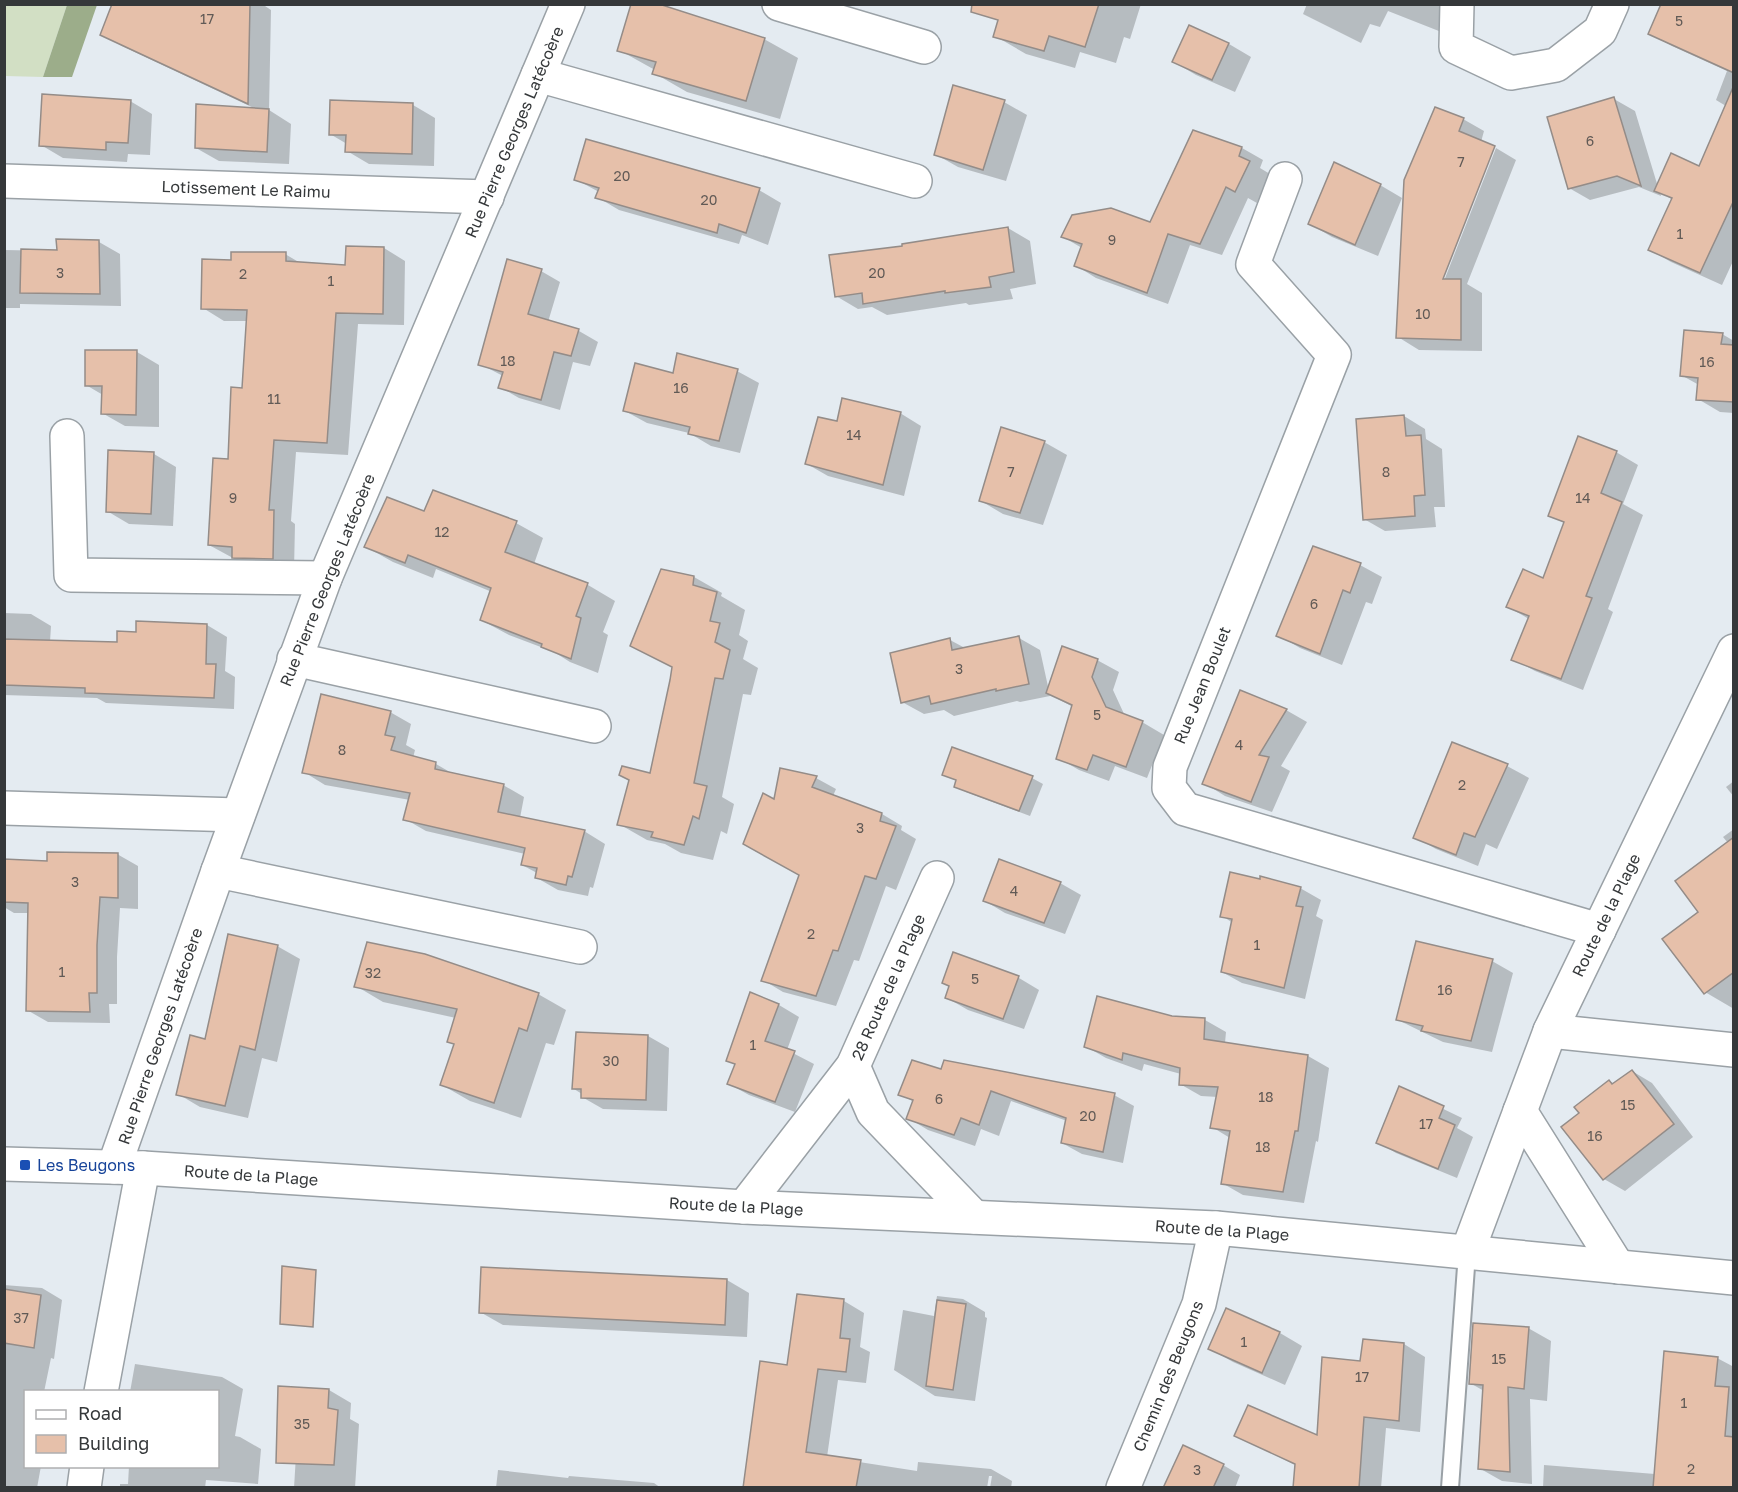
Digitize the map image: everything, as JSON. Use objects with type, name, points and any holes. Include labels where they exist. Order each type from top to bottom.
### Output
[{"type":"street","name":"Rue Pierre Georges Latécoère","points":[[101,1390],[128,1168],[218,871],[325,578],[568,4]]},
{"type":"street","points":[[779,4],[924,47]]},
{"type":"street","points":[[1457,4],[1456,47],[1510,74],[1556,65],[1600,31],[1612,4]]},
{"type":"street","points":[[538,75],[915,181]]},
{"type":"street","name":"Rue Jean Boulet","points":[[1285,179],[1253,264],[1334,355],[1170,767],[1169,788],[1185,809],[1599,930]]},
{"type":"street","name":"Lotissement Le Raimu","points":[[4,182],[487,197]]},
{"type":"street","points":[[67,436],[71,575],[325,578]]},
{"type":"street","name":"Route de la Plage","points":[[1467,1253],[1550,1031],[1734,651]]},
{"type":"street","points":[[294,659],[594,726]]},
{"type":"street","points":[[4,808],[238,815]]},
{"type":"street","points":[[218,871],[580,947]]},
{"type":"street","name":"28 Route de la Plage","points":[[744,1207],[853,1066],[937,878]]},
{"type":"street","points":[[1550,1031],[1734,1050]]},
{"type":"street","points":[[853,1066],[873,1112],[974,1217]]},
{"type":"street","points":[[1520,1111],[1618,1267]]},
{"type":"street","name":"Route de la Plage","points":[[4,1164],[128,1168],[744,1207],[1216,1228],[1734,1278]]},
{"type":"street","name":"Chemin des Beugons","points":[[1123,1488],[1199,1304],[1216,1228]]},
{"type":"street","points":[[84,1488],[87,1468]]},
{"type":"lane","points":[[1450,1488],[1467,1253]]},
{"type":"green space","points":[[5,5],[67,5],[43,77],[5,76]]},
{"type":"green space","points":[[67,5],[97,5],[72,77],[43,77]]},
{"type":"building","points":[[112,4],[250,4],[248,104],[100,35]]},
{"type":"building","points":[[631,4],[659,4],[765,38],[746,101],[652,74],[656,62],[617,51]]},
{"type":"building","points":[[972,4],[1099,4],[1085,47],[1049,36],[1044,51],[993,37],[998,20],[971,12]]},
{"type":"building","points":[[1661,4],[1734,4],[1734,73],[1648,34]]},
{"type":"building","points":[[1189,25],[1229,43],[1212,80],[1172,62]]},
{"type":"building","points":[[953,85],[1005,100],[983,170],[934,155]]},
{"type":"building","points":[[1734,85],[1734,200],[1700,273],[1648,250],[1672,198],[1654,191],[1671,153],[1699,166]]},
{"type":"building","points":[[42,94],[131,100],[128,143],[106,142],[106,150],[39,146]]},
{"type":"building","points":[[1614,97],[1641,186],[1617,176],[1568,189],[1547,117]]},
{"type":"building","points":[[330,100],[413,103],[412,154],[345,152],[346,135],[329,135]]},
{"type":"building","points":[[196,104],[269,109],[267,152],[195,148]]},
{"type":"building","points":[[1435,107],[1464,118],[1459,131],[1495,146],[1443,279],[1461,279],[1461,340],[1396,338],[1404,180]]},
{"type":"building","points":[[1193,130],[1242,147],[1239,156],[1250,161],[1235,192],[1226,187],[1200,244],[1168,234],[1147,293],[1074,266],[1082,244],[1061,237],[1072,215],[1111,208],[1150,222]]},
{"type":"building","points":[[586,139],[760,188],[746,233],[719,224],[717,233],[595,198],[599,188],[574,180]]},
{"type":"building","points":[[1334,162],[1381,184],[1355,245],[1308,224]]},
{"type":"building","points":[[1008,227],[1014,272],[989,277],[991,287],[945,293],[945,291],[863,304],[862,293],[835,297],[829,255],[902,246],[902,244]]},
{"type":"building","points":[[56,239],[99,240],[100,294],[20,293],[21,249],[57,250]]},
{"type":"building","points":[[346,246],[384,247],[383,314],[336,313],[327,443],[274,440],[269,510],[274,510],[273,559],[232,558],[232,547],[208,545],[213,458],[228,459],[231,387],[242,388],[247,310],[201,309],[202,259],[231,260],[231,252],[286,252],[286,261],[345,265]]},
{"type":"building","points":[[507,259],[542,269],[528,314],[579,329],[571,356],[554,352],[541,400],[498,388],[503,372],[478,365]]},
{"type":"building","points":[[1684,330],[1723,333],[1721,344],[1734,345],[1734,402],[1696,400],[1698,378],[1680,376]]},
{"type":"building","points":[[85,350],[137,350],[136,415],[101,414],[102,386],[85,386]]},
{"type":"building","points":[[677,353],[738,369],[719,441],[688,434],[690,427],[623,411],[635,363],[673,373]]},
{"type":"building","points":[[842,398],[901,412],[883,485],[805,464],[818,417],[837,421]]},
{"type":"building","points":[[1404,415],[1406,436],[1421,435],[1425,495],[1414,496],[1415,516],[1363,520],[1356,419]]},
{"type":"building","points":[[1001,427],[1045,441],[1020,513],[979,501]]},
{"type":"building","points":[[1578,436],[1617,451],[1601,493],[1622,502],[1586,596],[1592,598],[1561,679],[1511,660],[1529,616],[1506,607],[1523,569],[1543,578],[1564,522],[1548,516]]},
{"type":"building","points":[[108,450],[154,452],[151,514],[106,512]]},
{"type":"building","points":[[433,490],[517,521],[505,552],[588,583],[576,616],[581,618],[571,659],[541,647],[542,644],[480,620],[491,588],[408,555],[405,563],[364,547],[387,497],[424,511]]},
{"type":"building","points":[[1313,546],[1361,563],[1350,593],[1343,590],[1320,654],[1276,636]]},
{"type":"building","points":[[661,569],[694,576],[693,585],[717,592],[710,621],[720,623],[715,642],[730,650],[723,679],[715,678],[694,783],[707,786],[699,819],[693,816],[684,845],[651,837],[653,832],[617,825],[629,780],[619,775],[622,766],[650,773],[670,680],[672,667],[630,646]]},
{"type":"building","points":[[136,621],[207,624],[206,664],[216,664],[214,698],[85,693],[85,688],[4,685],[4,639],[117,642],[117,631],[136,632]]},
{"type":"building","points":[[1019,636],[1029,684],[931,704],[929,696],[901,703],[890,653],[950,638],[952,650]]},
{"type":"building","points":[[1062,646],[1098,659],[1092,677],[1106,707],[1143,721],[1126,767],[1093,755],[1087,770],[1056,759],[1072,705],[1046,693]]},
{"type":"building","points":[[1240,690],[1287,709],[1259,755],[1269,757],[1251,802],[1202,784]]},
{"type":"building","points":[[321,694],[391,711],[385,735],[395,737],[391,750],[436,762],[435,769],[504,784],[498,812],[585,830],[572,877],[568,876],[566,885],[535,878],[537,868],[521,865],[525,848],[403,820],[410,793],[302,773]]},
{"type":"building","points":[[1452,742],[1508,764],[1475,837],[1464,833],[1456,855],[1413,838]]},
{"type":"building","points":[[952,747],[1033,776],[1019,811],[954,787],[956,780],[942,775]]},
{"type":"building","points":[[780,768],[817,776],[812,787],[882,813],[880,821],[896,826],[876,879],[865,876],[838,951],[833,950],[816,996],[761,981],[799,875],[743,844],[763,793],[774,799]]},
{"type":"building","points":[[1734,837],[1734,972],[1704,994],[1662,939],[1698,912],[1675,881]]},
{"type":"building","points":[[47,852],[118,853],[118,898],[100,897],[97,993],[89,993],[90,1012],[26,1011],[28,903],[4,902],[4,859],[47,861]]},
{"type":"building","points":[[999,859],[1061,882],[1044,923],[983,901]]},
{"type":"building","points":[[1230,872],[1260,879],[1260,876],[1301,887],[1296,906],[1303,907],[1284,988],[1221,972],[1232,919],[1220,917]]},
{"type":"building","points":[[228,934],[278,945],[255,1050],[240,1046],[225,1106],[176,1095],[190,1035],[205,1039]]},
{"type":"building","points":[[1416,941],[1493,959],[1471,1041],[1421,1031],[1423,1026],[1396,1020]]},
{"type":"building","points":[[367,942],[425,954],[539,993],[527,1031],[519,1028],[494,1103],[440,1085],[454,1044],[447,1042],[457,1009],[354,987]]},
{"type":"building","points":[[953,952],[1019,976],[1003,1019],[945,998],[949,986],[942,983]]},
{"type":"building","points":[[750,992],[779,1004],[765,1041],[795,1051],[775,1102],[727,1084],[735,1064],[726,1061]]},
{"type":"building","points":[[1097,996],[1172,1016],[1205,1018],[1204,1039],[1308,1055],[1298,1131],[1295,1131],[1283,1192],[1221,1184],[1230,1131],[1210,1128],[1218,1087],[1179,1085],[1180,1068],[1123,1053],[1122,1060],[1084,1047]]},
{"type":"building","points":[[576,1032],[648,1035],[646,1100],[581,1098],[581,1089],[572,1089]]},
{"type":"building","points":[[912,1060],[941,1069],[944,1060],[1115,1093],[1103,1152],[1061,1143],[1066,1118],[991,1091],[979,1125],[961,1118],[954,1135],[906,1119],[913,1100],[898,1095]]},
{"type":"building","points":[[1632,1070],[1674,1124],[1603,1180],[1561,1127],[1579,1113],[1574,1107],[1609,1080],[1612,1084]]},
{"type":"building","points":[[1399,1086],[1444,1106],[1439,1118],[1455,1125],[1438,1169],[1376,1143]]},
{"type":"building","points":[[282,1266],[316,1270],[313,1327],[280,1324]]},
{"type":"building","points":[[481,1267],[727,1279],[725,1325],[479,1313]]},
{"type":"building","points":[[4,1289],[41,1295],[34,1348],[4,1343]]},
{"type":"building","points":[[797,1294],[844,1299],[840,1338],[850,1339],[846,1372],[818,1369],[806,1452],[861,1460],[856,1488],[743,1488],[760,1361],[787,1365]]},
{"type":"building","points":[[937,1300],[966,1304],[953,1390],[926,1386]]},
{"type":"building","points":[[1226,1308],[1280,1332],[1262,1373],[1208,1349]]},
{"type":"building","points":[[1473,1323],[1529,1327],[1524,1389],[1508,1387],[1510,1472],[1478,1469],[1483,1385],[1469,1384]]},
{"type":"building","points":[[1363,1339],[1404,1343],[1399,1421],[1364,1417],[1359,1488],[1293,1488],[1295,1464],[1234,1436],[1248,1405],[1317,1435],[1322,1357],[1360,1361]]},
{"type":"building","points":[[1664,1351],[1718,1357],[1715,1386],[1729,1387],[1725,1436],[1734,1437],[1734,1488],[1653,1488]]},
{"type":"building","points":[[278,1386],[329,1389],[328,1408],[338,1410],[334,1465],[276,1463]]},
{"type":"building","points":[[1183,1445],[1224,1464],[1213,1488],[1163,1488]]},
{"type":"place","name":"Les Beugons","points":[[25,1165]]}]
